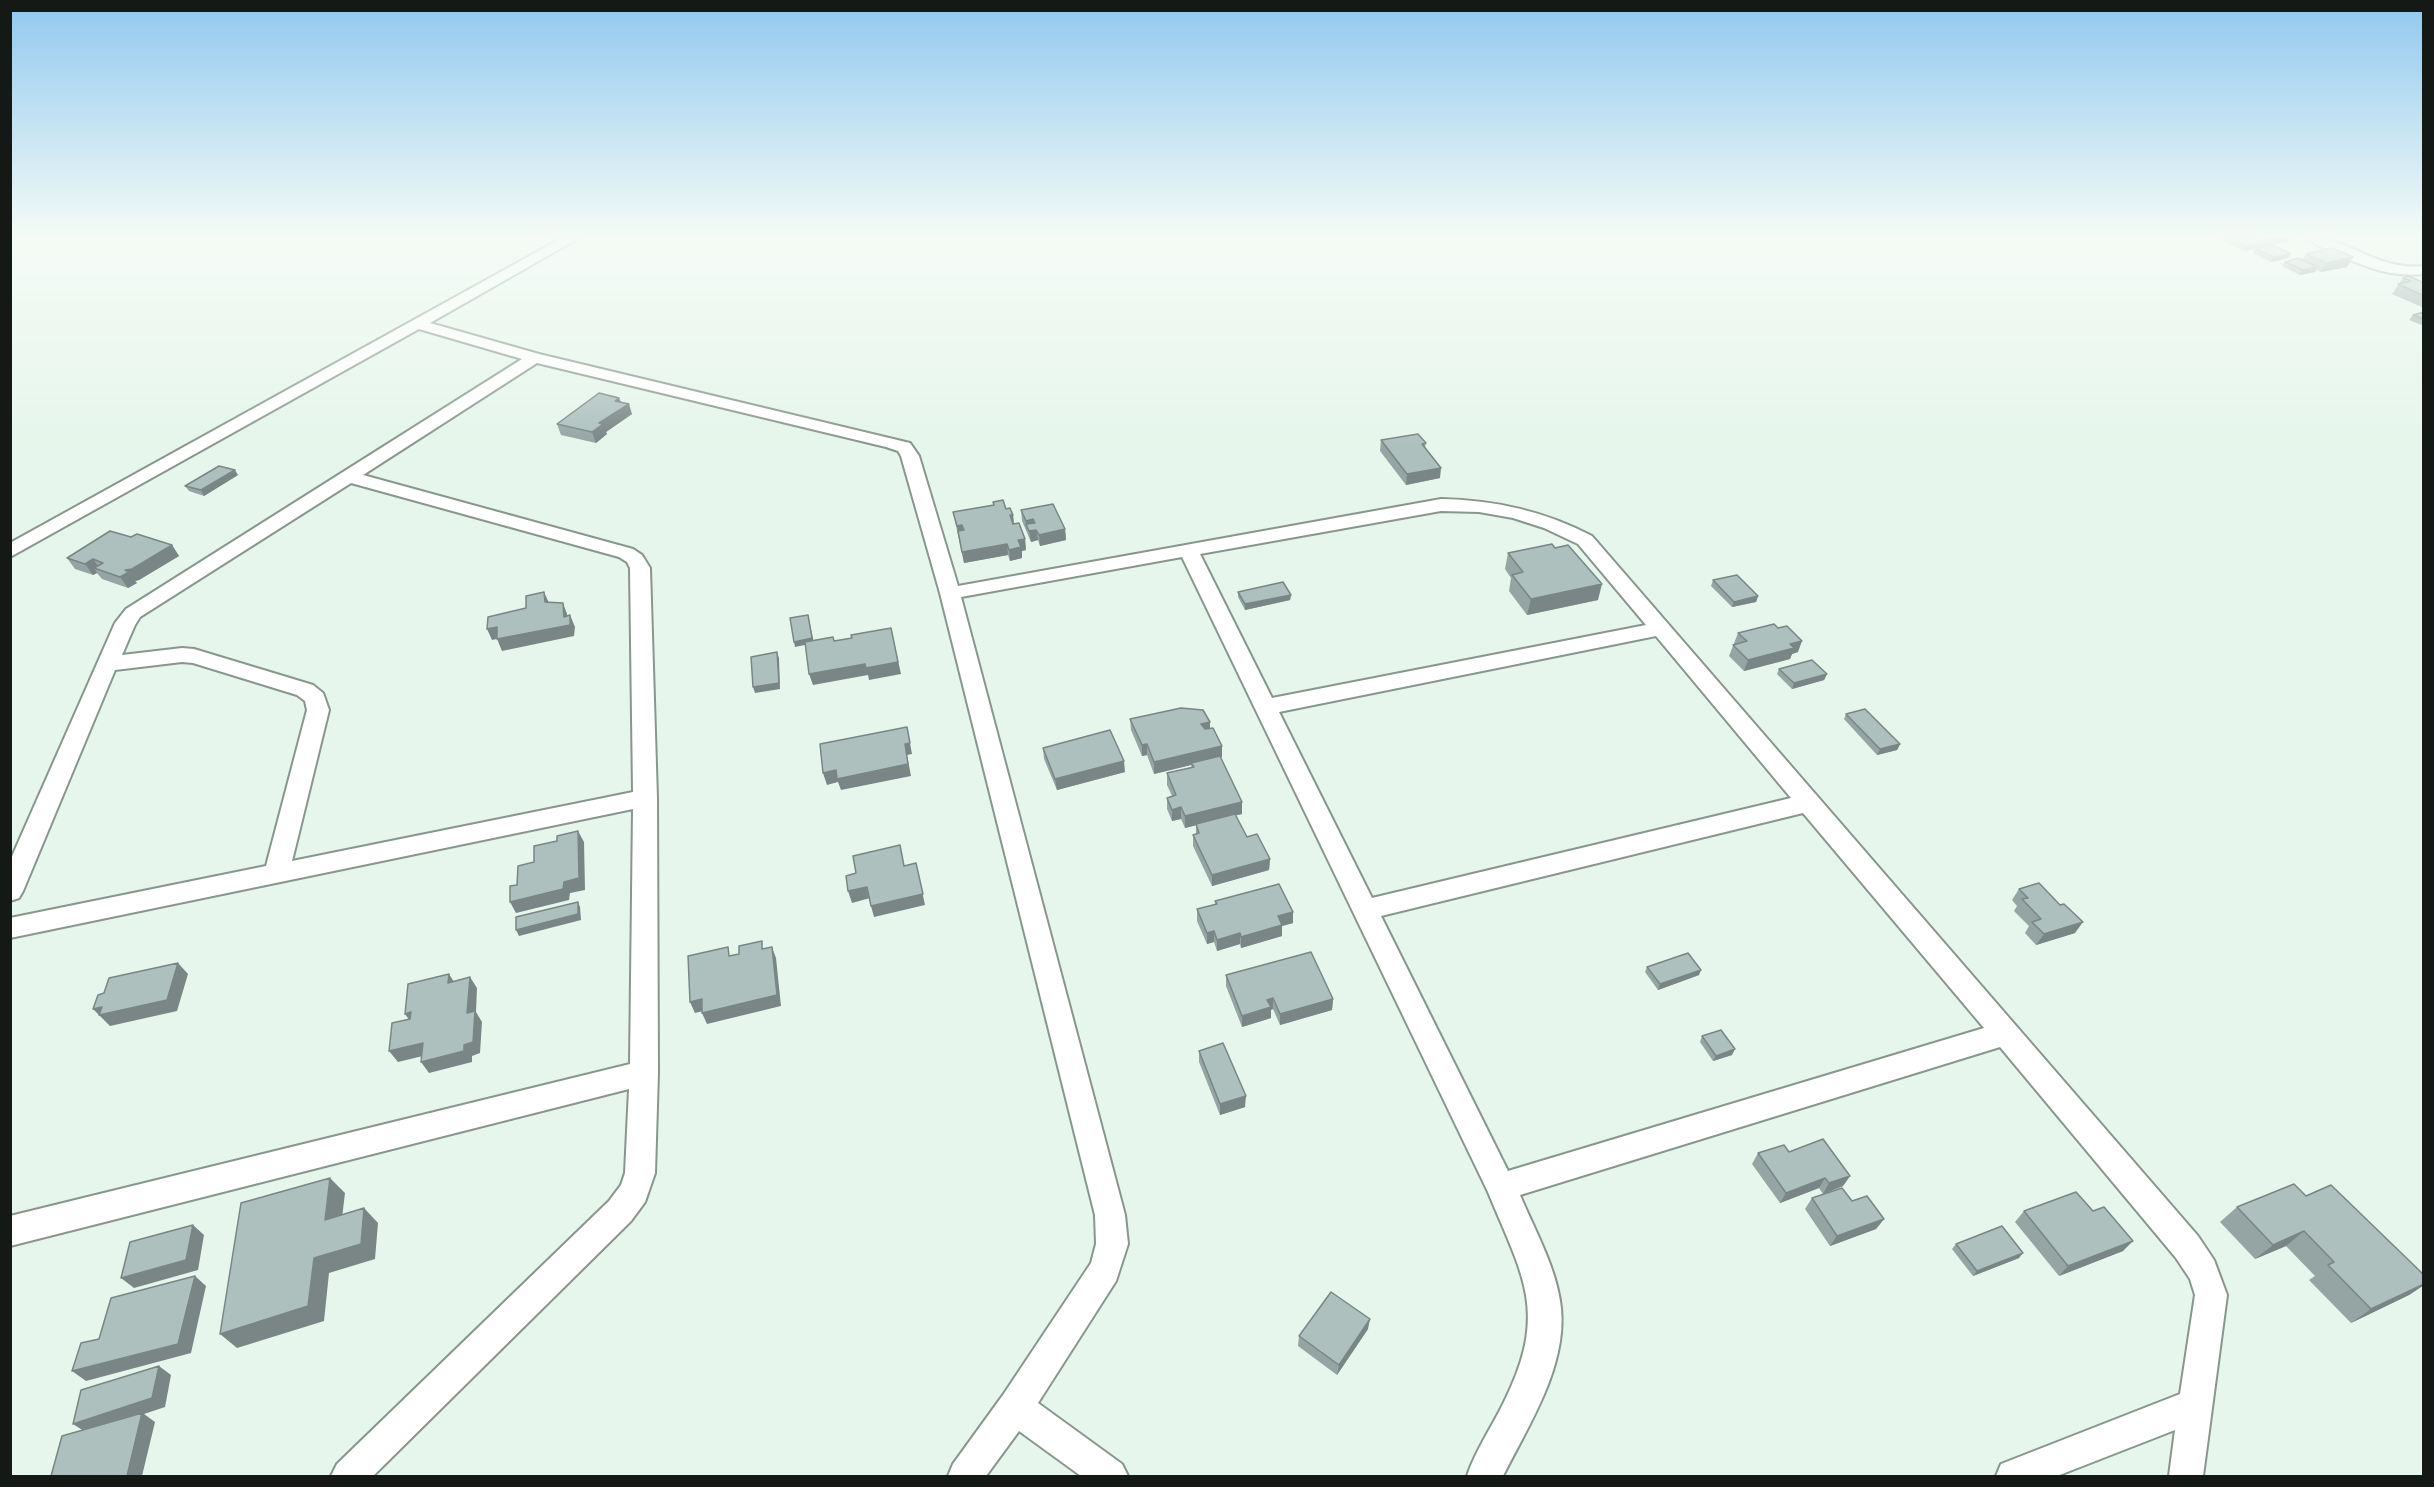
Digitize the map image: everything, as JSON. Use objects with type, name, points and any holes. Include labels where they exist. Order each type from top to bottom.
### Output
[{"type":"street","points":[[10,551],[451,307]]},
{"type":"street","points":[[420,325],[535,358],[904,447],[910,456],[950,592],[1110,1215],[1112,1244],[1106,1270],[1015,1407],[965,1476]]},
{"type":"street","points":[[10,891],[125,623],[142,606],[350,477],[535,358]]},
{"type":"street","points":[[349,1476],[611,1220],[634,1192],[640,1173],[644,1073],[645,798],[640,568],[635,559],[626,553],[350,477]]},
{"type":"street","points":[[950,592],[1442,505],[1489,507],[1546,521],[1585,540],[2187,1247],[2203,1271],[2211,1295],[2186,1476]]},
{"type":"street","points":[[1188,550],[1501,1187],[1538,1279],[1545,1306],[1547,1332],[1541,1360],[1484,1476]]},
{"type":"street","points":[[1266,707],[1660,629]]},
{"type":"street","points":[[108,664],[182,655],[194,656],[305,690],[315,698],[318,710],[277,872]]},
{"type":"street","points":[[10,928],[645,798]]},
{"type":"street","points":[[1363,910],[1808,803]]},
{"type":"street","points":[[1501,1187],[2004,1034]]},
{"type":"street","points":[[10,1231],[644,1073]]},
{"type":"street","points":[[2013,1476],[2194,1406]]},
{"type":"street","points":[[1015,1407],[1110,1476]]},
{"type":"building","points":[[2424,312],[2424,319],[2413,315]]},
{"type":"building","points":[[599,393],[619,398],[615,401],[629,404],[599,423],[603,424],[592,432],[557,424]]},
{"type":"building","points":[[1418,434],[1426,443],[1422,444],[1441,468],[1407,474],[1381,440]]},
{"type":"building","points":[[219,466],[235,470],[201,490],[185,486]]},
{"type":"building","points":[[1003,500],[1006,509],[1010,508],[1013,515],[1010,515],[1013,524],[1019,523],[1025,539],[1018,540],[1021,547],[1009,550],[1007,544],[962,552],[958,531],[964,530],[962,525],[957,526],[953,512],[994,505],[993,502]]},
{"type":"building","points":[[1053,504],[1065,529],[1039,535],[1036,530],[1029,531],[1026,524],[1035,523],[1033,519],[1026,521],[1021,510]]},
{"type":"building","points":[[110,531],[131,537],[137,534],[172,545],[132,569],[125,570],[129,572],[120,577],[94,568],[103,563],[93,559],[85,564],[67,558]]},
{"type":"building","points":[[1552,544],[1555,548],[1568,545],[1602,584],[1531,599],[1512,575],[1523,572],[1508,553]]},
{"type":"building","points":[[1737,575],[1758,596],[1734,602],[1713,580]]},
{"type":"building","points":[[1283,582],[1291,595],[1245,604],[1238,592]]},
{"type":"building","points":[[544,592],[545,602],[563,603],[564,617],[570,615],[570,625],[497,639],[497,627],[487,629],[488,617],[526,608],[526,596]]},
{"type":"building","points":[[808,615],[812,638],[794,642],[790,618]]},
{"type":"building","points":[[1774,624],[1778,628],[1787,626],[1802,641],[1790,644],[1794,648],[1748,660],[1733,645],[1747,641],[1738,633]]},
{"type":"building","points":[[891,628],[898,662],[866,668],[865,664],[809,674],[805,642],[833,637],[834,641],[852,638],[851,635]]},
{"type":"building","points":[[777,652],[779,683],[753,687],[751,657]]},
{"type":"building","points":[[1812,660],[1827,674],[1794,683],[1779,669]]},
{"type":"building","points":[[1181,708],[1203,710],[1210,722],[1201,724],[1205,729],[1213,728],[1222,746],[1154,762],[1147,744],[1142,745],[1130,719]]},
{"type":"building","points":[[1865,709],[1900,744],[1880,749],[1846,714]]},
{"type":"building","points":[[907,727],[910,743],[905,744],[908,764],[837,779],[836,770],[823,773],[820,744]]},
{"type":"building","points":[[1110,730],[1124,761],[1055,779],[1043,748]]},
{"type":"building","points":[[1220,756],[1242,802],[1185,816],[1181,807],[1172,810],[1167,798],[1176,795],[1167,773],[1194,767],[1191,763]]},
{"type":"building","points":[[1235,814],[1247,837],[1257,834],[1270,859],[1212,875],[1193,835],[1199,833],[1196,824]]},
{"type":"building","points":[[578,831],[579,878],[564,882],[563,889],[510,902],[510,886],[517,885],[518,866],[534,862],[534,846],[557,841],[557,836]]},
{"type":"building","points":[[900,845],[904,866],[916,863],[923,894],[871,906],[867,887],[848,891],[846,876],[856,873],[853,856]]},
{"type":"building","points":[[2039,883],[2060,905],[2064,904],[2083,922],[2044,934],[2032,922],[2041,919],[2022,899],[2028,898],[2019,889]]},
{"type":"building","points":[[1279,884],[1293,912],[1278,916],[1282,925],[1241,937],[1240,933],[1217,940],[1214,931],[1207,933],[1197,909],[1217,904],[1215,901]]},
{"type":"building","points":[[578,902],[578,914],[516,930],[516,917]]},
{"type":"building","points":[[762,941],[762,949],[772,947],[777,995],[702,1013],[702,999],[690,1002],[688,956],[728,947],[729,956],[739,954],[739,946]]},
{"type":"building","points":[[1311,952],[1333,999],[1280,1014],[1273,998],[1267,1000],[1271,1007],[1242,1016],[1226,975]]},
{"type":"building","points":[[1688,953],[1701,970],[1660,984],[1647,967]]},
{"type":"building","points":[[178,963],[167,1000],[99,1015],[102,1007],[93,1009],[98,995],[104,993],[109,978]]},
{"type":"building","points":[[449,974],[448,983],[470,977],[467,1013],[475,1011],[473,1042],[464,1045],[464,1051],[421,1062],[423,1043],[389,1051],[392,1023],[410,1019],[411,1012],[405,1014],[408,984]]},
{"type":"building","points":[[1721,1030],[1735,1049],[1716,1056],[1702,1036]]},
{"type":"building","points":[[1223,1043],[1246,1096],[1220,1104],[1199,1051]]},
{"type":"building","points":[[1823,1139],[1850,1176],[1829,1183],[1825,1178],[1786,1193],[1758,1153],[1784,1145],[1789,1152]]},
{"type":"building","points":[[330,1178],[325,1220],[364,1208],[361,1244],[314,1258],[308,1306],[220,1334],[241,1203]]},
{"type":"building","points":[[2294,1184],[2306,1196],[2331,1185],[2424,1275],[2424,1284],[2371,1309],[2328,1265],[2334,1262],[2304,1231],[2273,1245],[2237,1207]]},
{"type":"building","points":[[1842,1188],[1852,1201],[1867,1196],[1884,1219],[1837,1236],[1812,1198]]},
{"type":"building","points":[[2076,1192],[2093,1211],[2104,1207],[2133,1241],[2068,1266],[2024,1211]]},
{"type":"building","points":[[193,1225],[186,1260],[121,1278],[130,1242]]},
{"type":"building","points":[[2002,1226],[2023,1253],[1977,1271],[1956,1244]]},
{"type":"building","points":[[195,1276],[178,1344],[72,1371],[81,1343],[99,1339],[111,1298]]},
{"type":"building","points":[[1331,1292],[1370,1319],[1339,1365],[1299,1336]]},
{"type":"building","points":[[159,1366],[152,1398],[73,1424],[81,1390]]},
{"type":"building","points":[[142,1413],[127,1476],[51,1476],[62,1436]]}]
